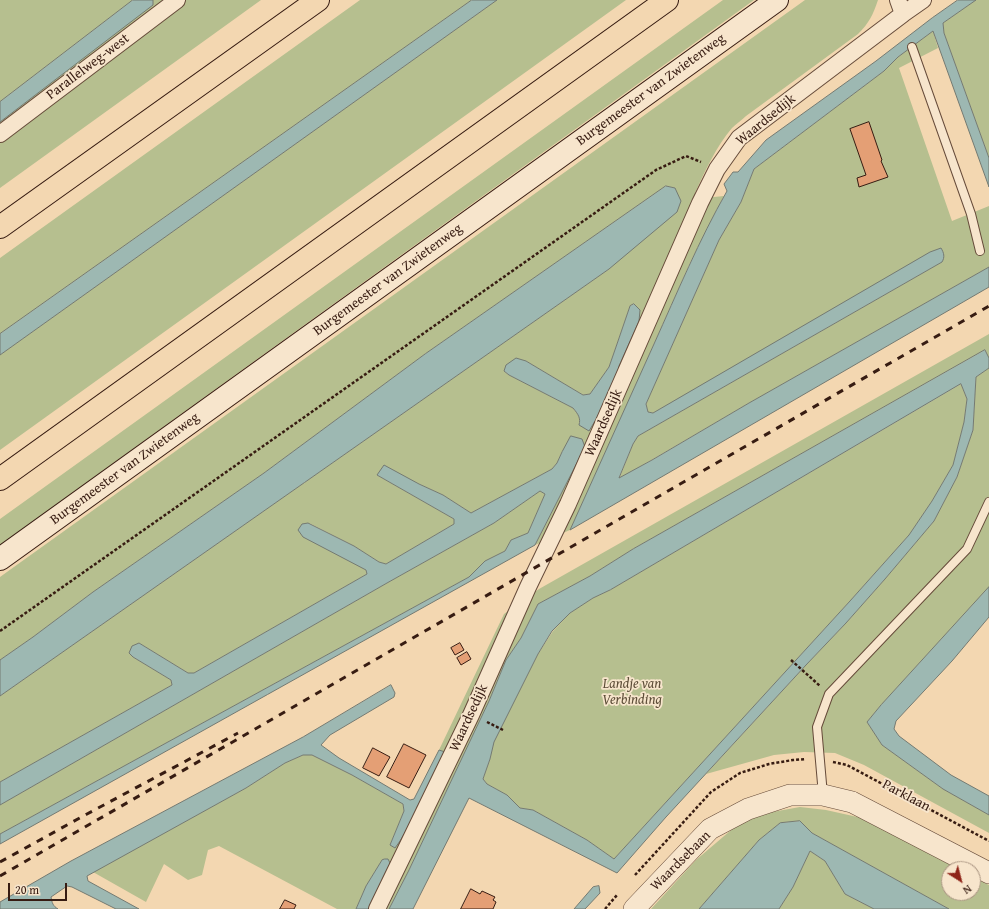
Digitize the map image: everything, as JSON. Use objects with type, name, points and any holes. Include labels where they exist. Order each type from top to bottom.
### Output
[{"type":"highway","points":[[0,228],[318,0]]},
{"type":"highway","points":[[0,479],[666,0]]},
{"type":"main road","name":"Burgemeester van Zwietenweg","points":[[0,559],[777,0]]},
{"type":"street","name":"Parallelweg-west","points":[[0,134],[177,0]]},
{"type":"street","points":[[900,7],[923,0]]},
{"type":"street","name":"Waardsedijk","points":[[377,909],[471,715],[528,587],[571,497],[697,210],[717,169],[739,138],[900,7]]},
{"type":"street","points":[[823,794],[852,802],[989,873]]},
{"type":"street","name":"Waardsebaan","points":[[634,909],[710,830],[748,809],[790,795],[823,794]]},
{"type":"lane","points":[[912,47],[970,214],[980,251]]},
{"type":"lane","points":[[823,794],[817,727],[829,694],[967,549],[989,502]]},
{"type":"path","points":[[0,631],[656,170],[686,156],[717,169]]},
{"type":"path","points":[[791,660],[810,677]]},
{"type":"path","points":[[484,721],[503,730]]},
{"type":"path","name":"Parklaan","points":[[820,758],[846,765],[989,841]]},
{"type":"green space","points":[[0,0],[133,0],[0,102]]},
{"type":"green space","points":[[153,0],[261,0],[0,188],[0,122],[152,5]]},
{"type":"green space","points":[[360,0],[472,0],[0,334],[0,258]]},
{"type":"green space","points":[[497,0],[626,0],[0,450],[0,355]]},
{"type":"green space","points":[[723,0],[754,0],[0,545],[0,519]]},
{"type":"green space","points":[[805,0],[878,0],[870,18],[858,34],[746,116],[726,135],[716,151],[695,193],[714,197],[724,196],[690,263],[570,530],[535,545],[585,447],[562,452],[557,463],[552,469],[471,513],[443,495],[419,484],[377,475],[454,519],[454,524],[386,564],[379,562],[354,546],[309,523],[366,570],[367,574],[194,673],[188,673],[139,643],[129,653],[133,657],[171,680],[172,685],[0,782],[0,696],[609,269],[675,188],[666,186],[425,354],[264,473],[93,592],[0,660],[0,577]],"holes":[[[634,304],[639,310],[634,334],[619,366],[617,378],[579,425],[579,416],[573,408],[504,371],[526,361],[583,395],[590,394],[609,367],[630,306]]]},
{"type":"green space","points":[[976,0],[989,0],[989,158],[944,33],[943,23]]},
{"type":"green space","points":[[933,31],[938,48],[899,68],[952,221],[989,206],[989,267],[749,403],[619,479],[633,444],[638,436],[942,262],[653,413],[648,412],[646,404],[719,240],[741,202],[754,169],[884,71],[898,57]]},
{"type":"green space","points":[[989,334],[989,358],[985,350],[633,549],[590,576],[538,604],[521,638],[506,660],[489,701],[389,909],[372,909],[382,860],[366,886],[356,909],[337,909],[219,846],[208,850],[202,875],[188,880],[164,864],[146,902],[93,872],[246,788],[285,763],[303,755],[312,755],[352,775],[403,804],[404,811],[390,845],[416,813],[417,807],[444,752],[439,750],[504,614],[539,589]]},
{"type":"green space","points":[[989,368],[989,587],[867,722],[882,745],[943,789],[989,815],[989,833],[864,765],[835,753],[804,752],[774,755],[706,774],[846,623],[934,521],[957,477],[973,430],[976,377]]},
{"type":"green space","name":"Landje van Verbinding","points":[[961,384],[967,399],[964,422],[953,465],[932,501],[909,535],[614,859],[587,840],[533,810],[520,808],[507,795],[487,784],[483,779],[490,759],[493,742],[538,654],[553,631],[570,613],[593,598],[610,590]]},
{"type":"green space","points":[[540,491],[545,494],[528,533],[511,540],[505,551],[485,561],[469,577],[0,834],[0,805],[494,523]]},
{"type":"green space","points":[[800,807],[826,810],[862,818],[943,861],[941,861],[941,901],[981,901],[981,881],[989,885],[989,909],[949,909],[812,833],[800,821],[780,823],[759,840],[699,909],[651,909],[696,860],[737,825],[761,814]]},
{"type":"green space","points":[[810,851],[825,861],[845,894],[874,909],[779,909],[793,887]]},
{"type":"water","points":[[133,0],[153,0],[153,5],[0,122],[0,102]]},
{"type":"water","points":[[472,0],[497,0],[0,355],[0,334]]},
{"type":"water","points":[[958,0],[976,0],[943,23],[944,33],[989,158],[989,187],[933,31],[898,57],[884,71],[754,169],[741,202],[719,240],[646,404],[648,412],[653,413],[930,252],[941,248],[944,255],[942,262],[638,436],[633,444],[619,478],[989,267],[989,287],[570,530],[707,228],[727,191],[724,184],[733,172],[738,172],[766,140]]},
{"type":"water","points":[[666,186],[675,188],[681,201],[677,212],[609,269],[0,696],[0,660],[93,592],[264,473],[425,354]]},
{"type":"water","points":[[634,304],[640,310],[639,321],[619,366],[617,378],[601,411],[589,431],[579,425],[579,416],[573,408],[504,371],[506,365],[516,358],[526,361],[583,395],[590,394],[609,367],[630,306]]},
{"type":"water","points":[[985,350],[989,358],[989,368],[976,377],[973,430],[957,477],[934,521],[846,623],[666,817],[617,873],[469,798],[413,909],[389,909],[489,701],[506,660],[521,638],[538,604],[590,576],[633,549]],"holes":[[[961,384],[967,399],[964,422],[953,465],[932,501],[909,535],[614,859],[587,840],[533,810],[520,808],[507,795],[487,784],[483,779],[494,742],[538,654],[552,631],[570,613],[593,598],[610,590]]]},
{"type":"water","points":[[571,436],[582,439],[585,447],[535,545],[0,844],[0,834],[469,577],[485,561],[505,551],[511,540],[528,533],[545,494],[540,491],[494,523],[0,805],[0,782],[172,685],[171,680],[133,657],[129,653],[132,646],[139,643],[188,673],[194,673],[367,574],[366,570],[303,537],[298,530],[302,524],[308,523],[354,546],[379,562],[386,564],[454,524],[454,519],[377,475],[384,465],[443,495],[471,513],[552,469],[557,463]]},
{"type":"water","points":[[989,587],[989,617],[952,661],[896,721],[894,729],[899,736],[951,775],[989,796],[989,815],[943,789],[882,745],[867,722]]},
{"type":"water","points":[[391,685],[395,693],[394,697],[330,735],[321,745],[339,758],[410,800],[414,799],[439,750],[445,752],[417,807],[412,821],[395,848],[390,845],[404,811],[403,804],[352,775],[312,755],[303,755],[285,763],[246,788],[87,876],[88,881],[139,909],[116,909],[72,887],[67,886],[51,897],[53,904],[58,909],[0,909],[0,902],[71,861],[303,737]]},
{"type":"water","points":[[800,821],[812,833],[949,909],[874,909],[845,894],[825,861],[810,851],[793,887],[779,909],[699,909],[759,840],[780,823]]},
{"type":"water","points":[[388,859],[391,865],[372,909],[356,909],[366,886],[382,860]]},
{"type":"water","points":[[599,886],[600,893],[585,909],[574,909],[593,887]]},
{"type":"building","points":[[869,122],[882,160],[881,161],[888,177],[859,187],[857,178],[866,175],[850,129]]},
{"type":"building","points":[[460,643],[464,650],[455,655],[451,648]]},
{"type":"building","points":[[467,652],[471,659],[461,665],[457,658]]},
{"type":"building","points":[[404,744],[426,755],[409,788],[387,777]]},
{"type":"building","points":[[373,748],[390,757],[379,776],[363,768]]},
{"type":"building","points":[[471,889],[480,894],[482,891],[495,897],[493,900],[496,902],[493,909],[461,909]]},
{"type":"building","points":[[285,900],[296,905],[294,909],[280,909]]},
{"type":"railway","points":[[0,876],[989,306]]},
{"type":"railway","points":[[0,862],[238,733]]}]
